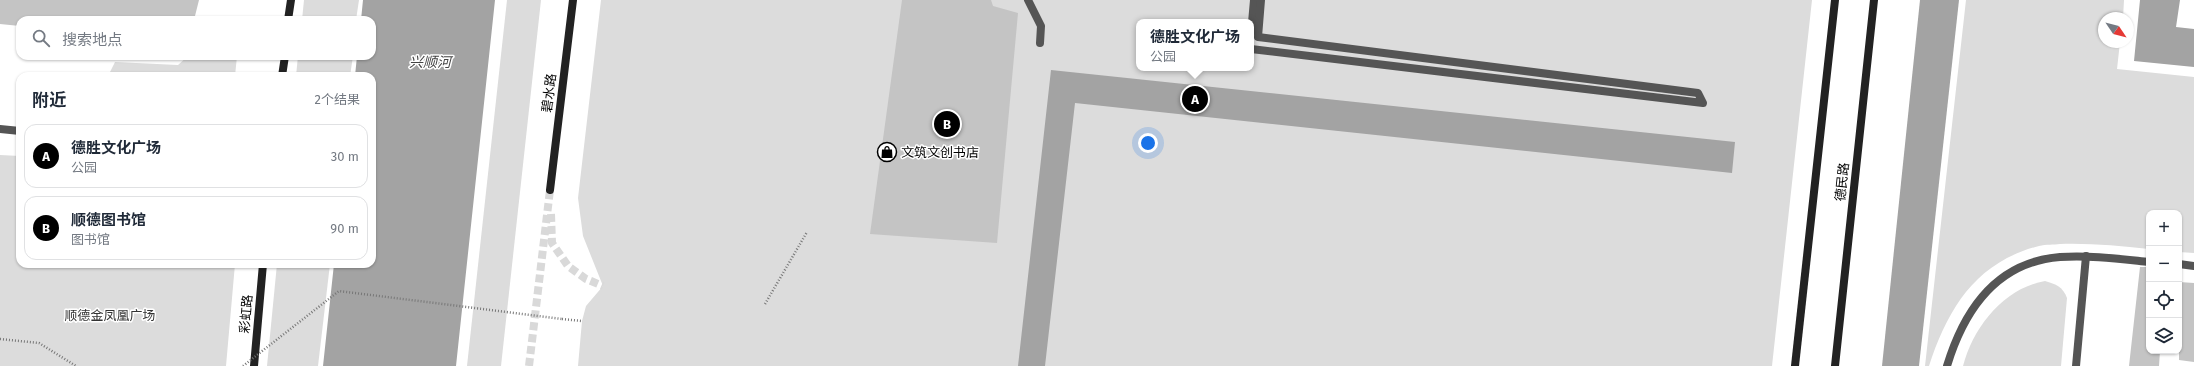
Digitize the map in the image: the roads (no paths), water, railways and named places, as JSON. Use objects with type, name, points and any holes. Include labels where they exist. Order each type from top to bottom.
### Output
[{"type":"main road","points":[[289,16],[291,0]]},
{"type":"main road","name":"碧水路","points":[[550,190],[573,0]]},
{"type":"main road","points":[[1795,366],[1835,0]]},
{"type":"main road","name":"德民路","points":[[1835,366],[1874,0]]},
{"type":"main road","points":[[282,72],[284,60]]},
{"type":"main road","name":"彩虹路","points":[[254,366],[263,268]]},
{"type":"street","points":[[1028,0],[1041,26],[1040,43]]},
{"type":"street","points":[[1252,19],[1254,0]]},
{"type":"street","points":[[1254,49],[1703,103],[1698,93],[1258,37],[1261,0]]},
{"type":"street","points":[[0,129],[16,131]]},
{"type":"street","points":[[2076,366],[2086,256]]},
{"type":"street","points":[[1947,366],[1958,333],[1981,297],[1991,286],[2024,265],[2059,257],[2086,256],[2146,262]]},
{"type":"street","points":[[2182,264],[2194,266]]},
{"type":"water","name":"兴顺河","points":[[363,0],[495,0],[456,366],[323,366],[334,268],[376,268],[376,72],[355,72],[357,60],[376,60],[376,16],[361,16]]},
{"type":"water","points":[[1920,0],[1959,0],[1919,366],[1882,366]]},
{"type":"water","points":[[2140,0],[2180,0],[2176,27],[2194,29],[2194,67],[2134,61]]},
{"type":"water","points":[[1051,70],[1735,142],[1732,173],[1075,103],[1045,366],[1018,366]]},
{"type":"tunnel","points":[[529,366],[550,190]]},
{"type":"tunnel","points":[[551,214],[552,243],[568,266],[586,279],[603,286]]},
{"type":"place","name":"德胜文化广场","points":[[1195,99]]},
{"type":"place","name":"顺德图书馆","points":[[947,124]]},
{"type":"place","name":"文筑文创书店","points":[[887,152]]},
{"type":"park label","name":"顺德金凤凰广场","points":[[110,315]]}]
